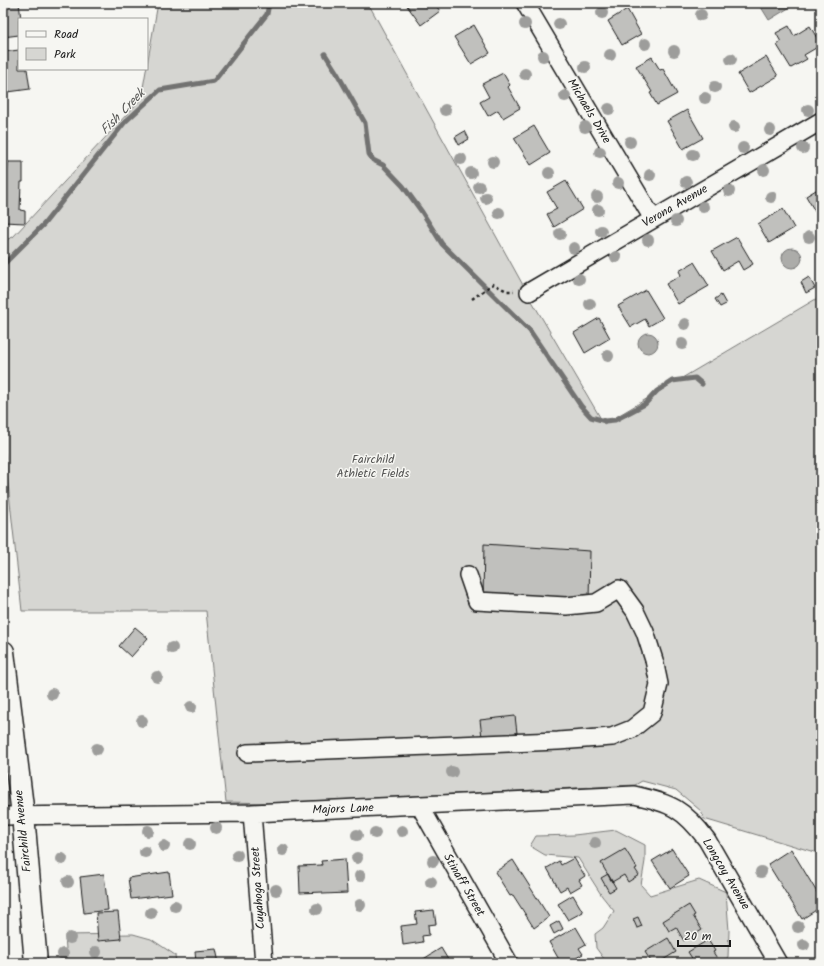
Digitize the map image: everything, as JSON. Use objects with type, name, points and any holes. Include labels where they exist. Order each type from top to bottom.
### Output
[{"type":"main road","name":"Fairchild Avenue","points":[[3,652],[13,816],[36,963]]},
{"type":"street","name":"Michaels Drive","points":[[525,3],[653,219]]},
{"type":"street","name":"Verona Avenue","points":[[530,292],[821,120]]},
{"type":"street","points":[[247,753],[316,749],[558,742],[612,737],[632,729],[652,713],[659,684],[654,660],[645,632],[635,612],[619,589],[596,603],[566,606],[477,601],[468,575]]},
{"type":"street","name":"Majors Lane","points":[[13,816],[252,813],[634,795],[656,800],[680,810]]},
{"type":"street","name":"Stinaff Street","points":[[420,806],[509,963]]},
{"type":"street","name":"Longcoy Avenue","points":[[680,810],[694,823],[707,840],[778,963]]},
{"type":"street","name":"Cuyahoga Street","points":[[252,813],[264,963]]},
{"type":"path","points":[[472,299],[493,284]]},
{"type":"green space","name":"Fairchild Athletic Fields","points":[[158,3],[368,3],[529,296],[604,424],[821,296],[821,854],[704,819],[701,811],[676,790],[642,781],[635,785],[275,803],[226,802],[206,611],[22,611],[3,438],[3,241],[13,237],[141,99],[146,70],[148,70],[148,59]]},
{"type":"green space","points":[[616,830],[645,845],[645,861],[641,885],[650,895],[699,880],[726,892],[729,931],[728,957],[720,963],[607,963],[596,948],[595,934],[603,928],[614,911],[602,896],[578,858],[545,855],[530,846],[536,836],[574,835]]},
{"type":"green space","points":[[133,934],[151,939],[175,955],[176,963],[67,963],[65,935]]},
{"type":"shaded area","points":[[768,3],[790,3],[792,6],[769,20],[761,7]]},
{"type":"shaded area","points":[[792,248],[799,251],[802,258],[799,265],[792,268],[785,265],[782,258],[785,251]]},
{"type":"shaded area","points":[[648,333],[655,336],[658,343],[655,350],[648,353],[641,350],[638,343],[641,336]]},
{"type":"building","points":[[3,3],[19,3],[21,18],[18,18],[18,35],[3,37]]},
{"type":"building","points":[[405,3],[434,3],[440,11],[421,25]]},
{"type":"building","points":[[627,9],[641,34],[622,45],[608,21]]},
{"type":"building","points":[[474,25],[490,53],[471,64],[454,37]]},
{"type":"building","points":[[789,26],[794,36],[810,26],[821,45],[804,55],[807,59],[791,68],[777,45],[781,42],[776,33]]},
{"type":"building","points":[[18,50],[18,70],[27,70],[30,89],[8,92],[3,52]]},
{"type":"building","points":[[652,57],[660,70],[663,69],[677,94],[657,105],[650,93],[652,92],[636,66]]},
{"type":"building","points":[[766,57],[778,76],[749,93],[738,74]]},
{"type":"building","points":[[503,73],[510,85],[508,87],[520,108],[503,118],[498,110],[488,116],[480,102],[489,97],[482,84]]},
{"type":"building","points":[[687,110],[703,138],[683,149],[667,121]]},
{"type":"building","points":[[534,126],[550,153],[531,165],[514,138]]},
{"type":"building","points":[[465,131],[469,139],[459,145],[455,137]]},
{"type":"building","points":[[8,162],[23,162],[23,182],[21,182],[20,210],[25,211],[25,223],[3,222],[3,180],[7,180]]},
{"type":"building","points":[[566,181],[583,209],[554,227],[547,214],[557,209],[547,192]]},
{"type":"building","points":[[821,187],[821,213],[817,215],[806,196]]},
{"type":"building","points":[[783,209],[794,228],[769,243],[758,224]]},
{"type":"building","points":[[737,237],[753,264],[743,270],[738,261],[723,270],[712,251]]},
{"type":"building","points":[[694,262],[709,286],[678,304],[666,284],[681,275],[679,271]]},
{"type":"building","points":[[809,277],[815,288],[806,293],[801,282]]},
{"type":"building","points":[[646,290],[663,318],[649,326],[645,319],[631,327],[618,306]]},
{"type":"building","points":[[721,295],[726,304],[720,307],[715,299]]},
{"type":"building","points":[[599,318],[610,338],[585,353],[574,333]]},
{"type":"building","points":[[484,544],[590,551],[589,599],[483,598]]},
{"type":"building","points":[[135,627],[148,638],[131,657],[119,646]]},
{"type":"building","points":[[515,716],[517,733],[482,737],[480,720]]},
{"type":"building","points":[[625,849],[637,868],[635,869],[639,875],[628,882],[624,875],[612,882],[601,863]]},
{"type":"building","points":[[672,849],[689,876],[670,888],[652,861]]},
{"type":"building","points":[[791,849],[821,899],[821,907],[802,919],[768,864]]},
{"type":"building","points":[[574,858],[585,876],[579,880],[582,885],[570,892],[567,887],[560,891],[547,868],[559,861],[561,865]]},
{"type":"building","points":[[345,859],[347,893],[300,893],[299,866],[322,865],[321,861]]},
{"type":"building","points":[[513,860],[549,917],[534,928],[513,895],[510,896],[495,872]]},
{"type":"building","points":[[169,872],[172,894],[131,899],[128,878]]},
{"type":"building","points":[[104,874],[108,910],[84,913],[80,877]]},
{"type":"building","points":[[608,874],[616,888],[609,892],[601,878]]},
{"type":"building","points":[[573,895],[583,912],[568,920],[558,904]]},
{"type":"building","points":[[689,905],[695,915],[693,916],[702,930],[684,941],[676,927],[669,931],[663,921]]},
{"type":"building","points":[[434,910],[436,924],[428,925],[429,935],[422,936],[423,942],[403,945],[401,926],[417,924],[415,912]]},
{"type":"building","points":[[118,912],[121,939],[98,941],[96,913]]},
{"type":"building","points":[[638,917],[642,926],[637,928],[633,919]]},
{"type":"building","points":[[559,921],[563,929],[554,934],[550,926]]},
{"type":"building","points":[[576,927],[586,944],[579,948],[583,954],[568,963],[561,963],[549,942]]},
{"type":"building","points":[[668,938],[676,952],[658,963],[652,963],[645,952]]},
{"type":"building","points":[[708,940],[720,963],[695,963],[688,952]]},
{"type":"building","points":[[441,948],[450,963],[424,963],[422,960]]},
{"type":"building","points":[[216,949],[219,963],[196,963],[195,951]]},
{"type":"building","points":[[113,960],[113,963],[90,963],[90,961]]},
{"type":"waterway","name":"Fish Creek","points":[[3,265],[44,224],[125,122],[160,90],[214,81],[267,14],[269,3]]},
{"type":"waterway","points":[[325,54],[365,123],[369,154],[373,160],[383,165],[403,186],[422,212],[442,244],[530,331],[581,406],[591,417],[605,421],[615,420],[645,404],[657,391],[672,381],[695,378],[702,384]]}]
